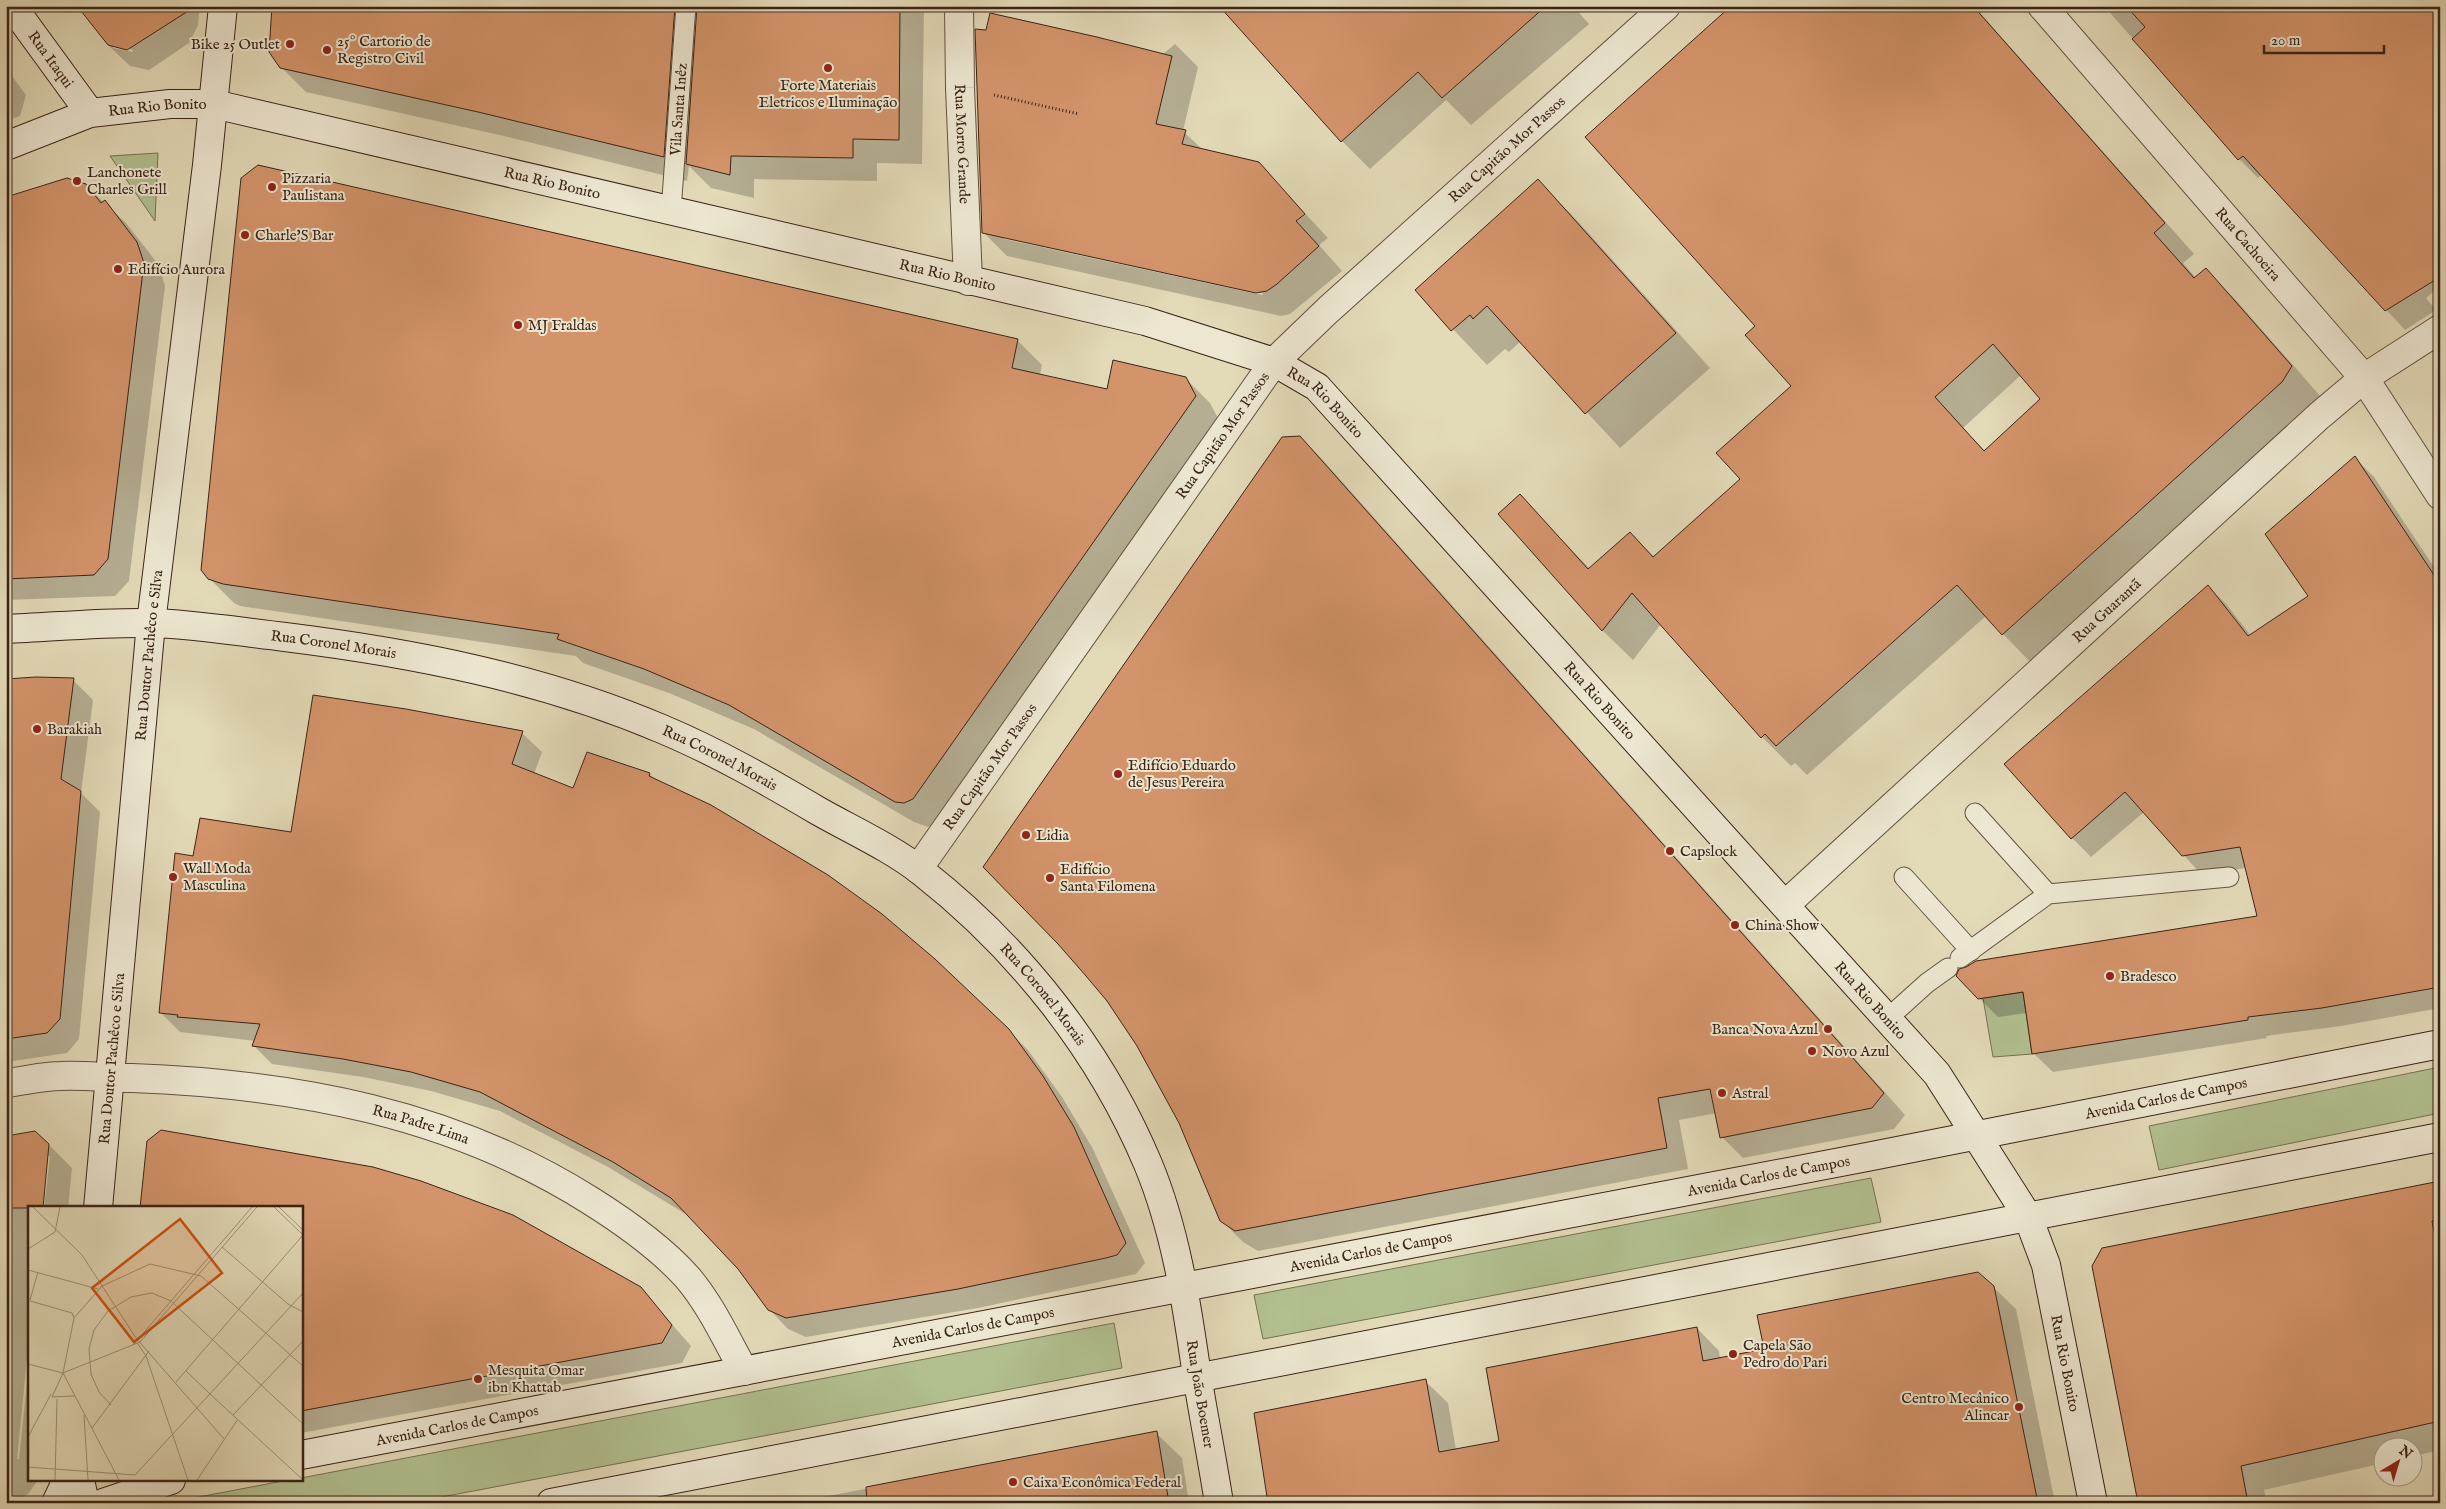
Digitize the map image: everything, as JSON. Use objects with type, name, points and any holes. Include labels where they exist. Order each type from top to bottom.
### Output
[{"type":"street","name":"Rua Itaqui","points":[[12,6],[90,113]]},
{"type":"street","name":"Rua Doutor Pachêco e Silva","points":[[98,1206],[151,623],[214,104],[223,6]]},
{"type":"street","name":"Rua Morro Grande","points":[[959,6],[960,88],[968,281]]},
{"type":"street","name":"Rua Capitão Mor Passos","points":[[918,869],[1274,362],[1335,303],[1666,6]]},
{"type":"street","name":"Rua Cachoeira","points":[[2042,6],[2364,378],[2440,495]]},
{"type":"street","name":"Rua Rio Bonito","points":[[6,146],[90,113],[170,104],[214,104],[1145,321],[1274,362],[1317,387],[1937,1074],[2028,1217],[2046,1265],[2093,1503]]},
{"type":"street","name":"Rua Guarantã","points":[[1785,905],[2119,597],[2319,416],[2364,378],[2440,329]]},
{"type":"street","name":"Rua Coronel Morais","points":[[6,629],[151,623],[222,629],[347,645],[461,665],[562,692],[663,729],[760,777],[918,869],[962,906],[1003,947],[1079,1036],[1103,1076],[1147,1161],[1164,1208],[1184,1286]]},
{"type":"street","name":"Avenida Carlos de Campos","points":[[302,1455],[2440,1044]]},
{"type":"street","name":"Rua Padre Lima","points":[[6,1083],[59,1076],[185,1080],[345,1101],[465,1136],[501,1151],[582,1195],[620,1219],[664,1255],[687,1278],[708,1304],[744,1371]]},
{"type":"street","points":[[551,1503],[1198,1376],[2440,1137]]},
{"type":"street","name":"Rua João Boemer","points":[[1184,1286],[1219,1503]]},
{"type":"street","points":[[56,1503],[65,1482]]},
{"type":"street","points":[[80,1482],[85,1503]]},
{"type":"street","points":[[103,1503],[165,1482]]},
{"type":"lane","name":"Vila Santa Inêz","points":[[671,211],[686,6]]},
{"type":"lane","points":[[1975,812],[2048,894]]},
{"type":"lane","points":[[1904,877],[1960,959]]},
{"type":"lane","points":[[1887,1019],[1927,983],[2048,894],[2229,877]]},
{"type":"path","points":[[960,88],[1079,114]]},
{"type":"green space","points":[[158,153],[155,221],[110,156]]},
{"type":"green space","points":[[2023,992],[2032,1054],[1993,1057],[1983,998]]},
{"type":"green space","points":[[2440,1067],[2440,1113],[2159,1170],[2149,1126]]},
{"type":"green space","points":[[1871,1178],[1881,1222],[1263,1339],[1254,1295]]},
{"type":"green space","points":[[1114,1323],[1122,1368],[410,1503],[188,1503],[188,1499],[277,1482],[302,1482],[302,1478]]},
{"type":"building","points":[[77,6],[196,6],[127,50],[108,45]]},
{"type":"building","points":[[272,6],[675,6],[664,157],[478,112],[280,68],[269,52]]},
{"type":"building","points":[[697,6],[900,6],[899,140],[853,139],[853,158],[731,156],[730,175],[686,164]]},
{"type":"building","points":[[1219,6],[1546,6],[1442,98],[1418,72],[1341,142]]},
{"type":"building","points":[[1731,6],[1973,6],[2165,223],[2154,233],[2194,278],[2206,268],[2292,366],[2282,382],[2002,635],[1957,585],[1776,746],[1765,734],[1761,738],[1632,593],[1602,631],[1498,514],[1520,494],[1588,569],[1630,532],[1653,557],[1740,479],[1716,453],[1791,386],[1745,335],[1755,326],[1585,137]],"holes":[[[1993,344],[2040,399],[1984,451],[1935,397]]]},
{"type":"building","points":[[2126,6],[2440,6],[2440,277],[2385,311],[2243,156],[2238,160],[2132,39],[2145,27]]},
{"type":"building","points":[[990,13],[1172,56],[1156,124],[1186,130],[1182,144],[1259,162],[1305,214],[1296,221],[1319,246],[1277,284],[1267,291],[1256,293],[982,233],[975,29],[986,30]]},
{"type":"building","points":[[258,165],[1018,339],[1012,368],[1107,389],[1113,360],[1186,377],[1196,396],[913,799],[904,803],[895,802],[729,705],[644,669],[557,639],[559,634],[223,584],[208,579],[201,570],[241,178]]},
{"type":"building","points":[[67,178],[86,184],[101,203],[105,200],[137,242],[144,263],[108,559],[94,575],[6,579],[6,197]]},
{"type":"building","points":[[1538,179],[1676,333],[1585,414],[1487,306],[1473,319],[1470,315],[1451,331],[1415,290]]},
{"type":"building","points":[[1300,436],[1884,1093],[1872,1108],[1720,1138],[1710,1089],[1658,1098],[1667,1148],[1235,1231],[1220,1221],[1179,1123],[1137,1046],[1107,1001],[1058,944],[983,867],[1282,437]]},
{"type":"building","points":[[2355,456],[2440,584],[2440,987],[2322,1008],[2248,1017],[2248,1020],[2032,1054],[2023,992],[1978,999],[1956,976],[1959,969],[1976,961],[2257,916],[2240,847],[2182,856],[2125,792],[2071,839],[2004,764],[2208,585],[2248,636],[2308,596],[2265,534]]},
{"type":"building","points":[[36,677],[74,678],[61,779],[81,791],[60,1019],[47,1033],[6,1039],[6,679]]},
{"type":"building","points":[[313,695],[406,709],[523,731],[512,764],[573,788],[587,752],[650,773],[649,776],[711,805],[828,875],[882,914],[935,959],[1009,1029],[1043,1076],[1074,1127],[1126,1243],[1117,1255],[1106,1258],[958,1289],[786,1318],[768,1310],[738,1269],[671,1198],[613,1162],[480,1092],[411,1072],[343,1059],[252,1046],[260,1024],[177,1017],[178,1015],[159,1013],[175,853],[193,856],[200,818],[291,832]]},
{"type":"building","points":[[161,1130],[373,1167],[421,1181],[513,1215],[641,1287],[672,1325],[662,1343],[302,1411],[302,1206],[140,1206],[147,1141]]},
{"type":"building","points":[[35,1131],[49,1144],[43,1206],[6,1208],[6,1136]]},
{"type":"building","points":[[2440,1181],[2440,1219],[2432,1221],[2440,1263],[2440,1421],[2241,1466],[2248,1503],[2138,1503],[2092,1266],[2102,1248]]},
{"type":"building","points":[[1978,1272],[1994,1286],[2038,1503],[1268,1503],[1254,1413],[1426,1379],[1439,1452],[1499,1441],[1486,1368],[1697,1327],[1703,1361],[1764,1349],[1757,1315]]},
{"type":"building","points":[[1157,1431],[1169,1503],[867,1503],[866,1487]]},
{"type":"place","name":"Bike 25 Outlet","points":[[290,44]]},
{"type":"place","name":"25º Cartorio de Registro Civil","points":[[327,50]]},
{"type":"place","name":"Forte Materiais Eletricos e Iluminação","points":[[828,68]]},
{"type":"place","name":"Lanchonete Charles Grill","points":[[77,181]]},
{"type":"place","name":"Pizzaria Paulistana","points":[[272,187]]},
{"type":"place","name":"Charle'S Bar","points":[[245,235]]},
{"type":"place","name":"Edifício Aurora","points":[[118,269]]},
{"type":"place","name":"MJ Fraldas","points":[[518,325]]},
{"type":"place","name":"Barakiah","points":[[37,729]]},
{"type":"place","name":"Edifício Eduardo de Jesus Pereira","points":[[1118,774]]},
{"type":"place","name":"Lidia","points":[[1026,835]]},
{"type":"place","name":"Capslock","points":[[1670,851]]},
{"type":"place","name":"Wall Moda Masculina","points":[[173,877]]},
{"type":"place","name":"Edifício Santa Filomena","points":[[1050,878]]},
{"type":"place","name":"China Show","points":[[1735,925]]},
{"type":"place","name":"Bradesco","points":[[2110,976]]},
{"type":"place","name":"Banca Nova Azul","points":[[1828,1029]]},
{"type":"place","name":"Novo Azul","points":[[1812,1051]]},
{"type":"place","name":"Astral","points":[[1722,1093]]},
{"type":"place","name":"Capela São Pedro do Pari","points":[[1733,1354]]},
{"type":"place","name":"Mesquita Omar ibn Khattab","points":[[478,1379]]},
{"type":"place","name":"Centro Mecânico Alincar","points":[[2019,1407]]},
{"type":"place","name":"Caixa Econômica Federal","points":[[1013,1482]]}]
